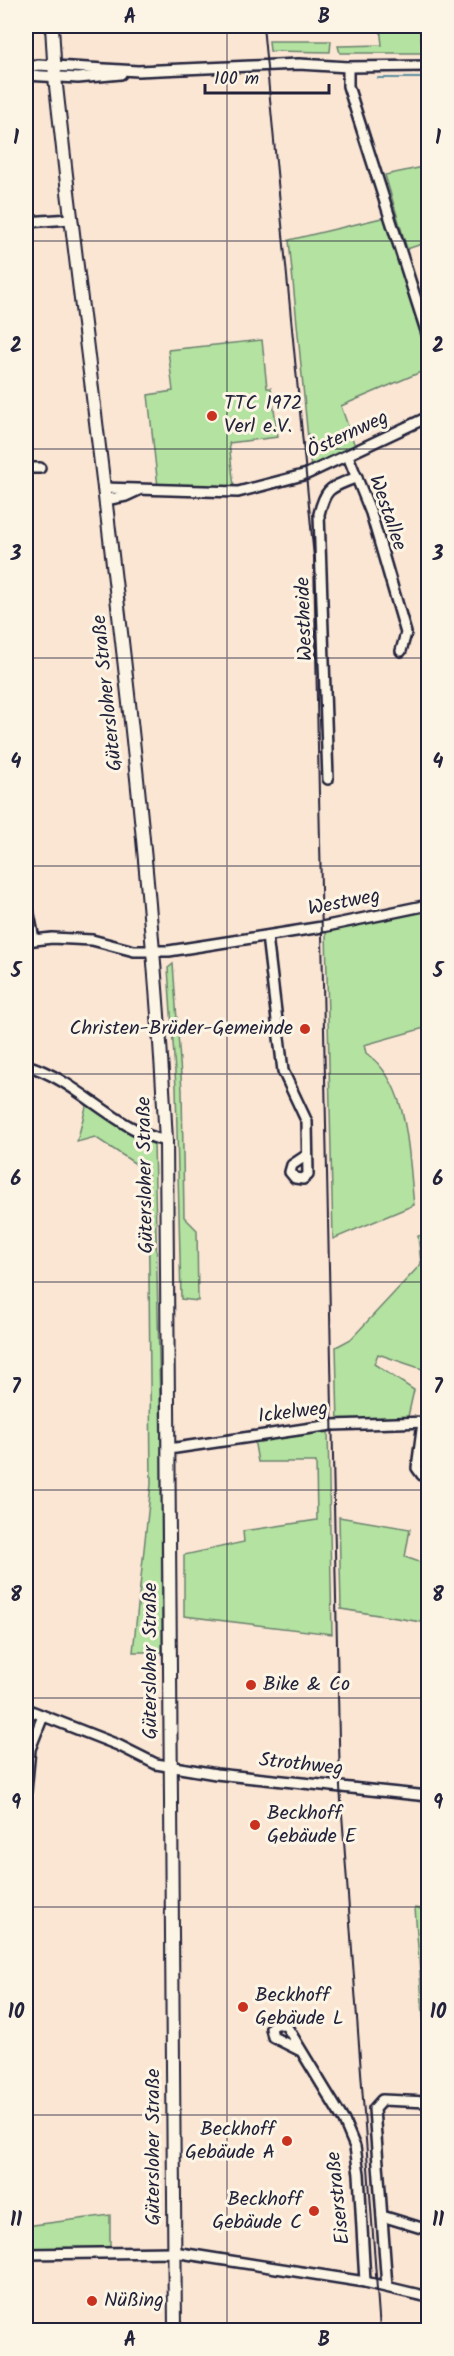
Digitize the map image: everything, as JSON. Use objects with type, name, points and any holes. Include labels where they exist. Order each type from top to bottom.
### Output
[{"type":"main road","name":"Gütersloher Straße","points":[[52,26],[71,219],[131,723],[154,951],[166,1141],[175,2331]]},
{"type":"street","points":[[26,68],[38,65],[55,71]]},
{"type":"street","points":[[26,75],[55,71],[138,71],[283,65],[327,70],[348,67],[429,66]]},
{"type":"street","points":[[348,67],[348,86],[429,337]]},
{"type":"street","points":[[26,222],[71,219]]},
{"type":"street","name":"Östernweg","points":[[104,494],[139,490],[238,492],[307,474],[429,417]]},
{"type":"street","name":"Westallee","points":[[348,456],[371,513],[406,633],[401,651]]},
{"type":"street","points":[[26,468],[40,468]]},
{"type":"street","name":"Westheide","points":[[328,779],[319,514],[324,495],[331,488],[357,477]]},
{"type":"street","points":[[26,900],[30,940]]},
{"type":"street","name":"Westweg","points":[[30,940],[93,940],[134,951],[168,951],[267,936],[429,905]]},
{"type":"street","points":[[267,936],[283,1071],[307,1122],[307,1155]]},
{"type":"street","points":[[26,1065],[78,1090],[148,1137],[166,1141]]},
{"type":"street","name":"Ickelweg","points":[[169,1449],[332,1425],[426,1422],[417,1468],[422,1475],[429,1476]]},
{"type":"street","name":"Strothweg","points":[[26,1709],[118,1745],[156,1764],[216,1774],[429,1796]]},
{"type":"street","points":[[26,1791],[30,1749],[43,1716]]},
{"type":"street","name":"Eiserstraße","points":[[301,2051],[344,2121],[355,2147],[359,2174],[364,2282]]},
{"type":"street","points":[[387,2287],[374,2109],[382,2100],[429,2102]]},
{"type":"street","points":[[382,2216],[429,2229]]},
{"type":"street","points":[[26,2254],[174,2252],[364,2282],[429,2297]]},
{"type":"green space","points":[[380,26],[419,26],[422,45],[428,45],[428,53],[340,53],[338,46],[382,45]]},
{"type":"green space","points":[[269,41],[331,41],[330,52],[270,51]]},
{"type":"green space","points":[[428,166],[428,242],[407,249],[385,175]]},
{"type":"green space","points":[[386,217],[428,353],[428,369],[341,406],[356,449],[311,470],[289,240]]},
{"type":"green space","name":"TTC 1972 Verl e.V.","points":[[262,340],[267,388],[271,388],[278,437],[229,443],[234,487],[158,487],[148,395],[173,391],[168,350]]},
{"type":"green space","points":[[428,911],[428,1027],[364,1045],[366,1053],[381,1067],[392,1083],[399,1102],[405,1123],[414,1205],[333,1239],[326,931]]},
{"type":"green space","points":[[173,964],[182,1090],[184,1217],[197,1230],[198,1301],[181,1299],[176,1087],[168,968]]},
{"type":"green space","points":[[87,1103],[129,1131],[154,1143],[161,1445],[162,1652],[133,1652],[151,1484],[148,1172],[95,1137],[77,1142]]},
{"type":"green space","points":[[428,1234],[428,1371],[378,1354],[374,1364],[414,1390],[407,1421],[338,1423],[336,1347],[351,1339],[421,1264],[418,1236]]},
{"type":"green space","points":[[328,1429],[332,1634],[184,1616],[184,1555],[244,1542],[243,1531],[317,1520],[316,1462],[258,1462],[254,1439]]},
{"type":"green space","points":[[339,1517],[410,1529],[405,1557],[428,1565],[428,1623],[341,1609]]},
{"type":"green space","points":[[415,1908],[428,1910],[428,2049],[426,2053]]},
{"type":"green space","points":[[110,2215],[110,2247],[26,2250],[26,2226]]},
{"type":"waterway","points":[[378,78],[428,78]]},
{"type":"railway","points":[[263,26],[314,558],[340,1787],[380,2330]]},
{"type":"place","name":"TTC 1972 Verl e.V.","points":[[212,416]]},
{"type":"place","name":"Christen-Brüder-Gemeinde","points":[[305,1029]]},
{"type":"place","name":"Bike & Co","points":[[251,1685]]},
{"type":"place","name":"Beckhoff Gebäude E","points":[[255,1825]]},
{"type":"place","name":"Beckhoff Gebäude L","points":[[243,2007]]},
{"type":"place","name":"Beckhoff Gebäude A","points":[[287,2141]]},
{"type":"place","name":"Beckhoff Gebäude C","points":[[314,2211]]},
{"type":"place","name":"Nüßing","points":[[92,2301]]}]
